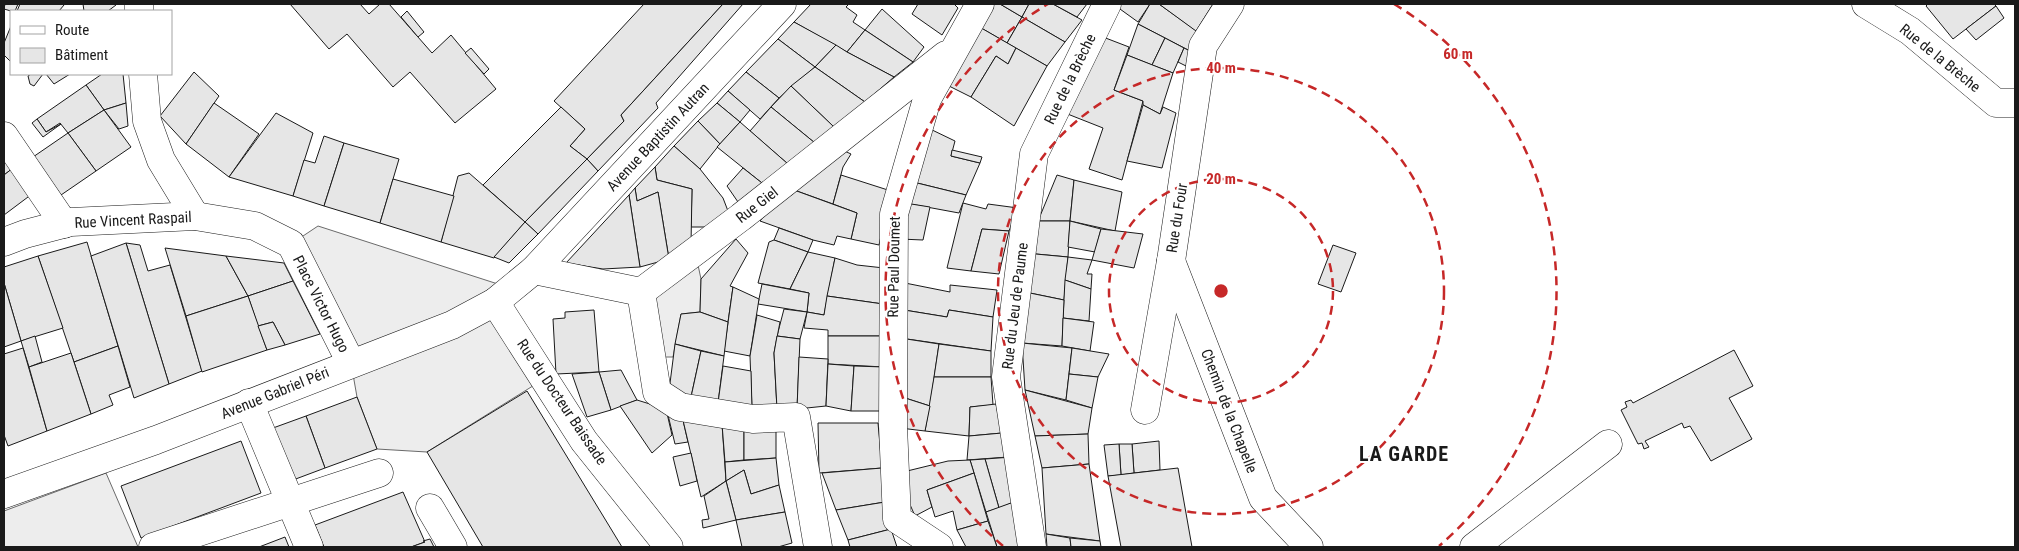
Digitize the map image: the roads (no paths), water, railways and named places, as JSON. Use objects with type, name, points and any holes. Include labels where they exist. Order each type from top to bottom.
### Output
[{"type":"street","name":"Avenue Baptistin Autran","points":[[534,270],[782,4]]},
{"type":"street","name":"Rue Paul Doumet","points":[[939,547],[897,519],[893,426],[894,214],[927,99],[980,4]]},
{"type":"street","name":"Rue de la Brèche","points":[[1034,154],[1107,4]]},
{"type":"street","name":"Rue du Four","points":[[1145,410],[1171,262],[1203,46],[1230,4]]},
{"type":"street","name":"Rue de la Brèche","points":[[1866,4],[1910,31],[1996,104],[2015,104]]},
{"type":"street","name":"Rue Giel","points":[[641,292],[741,218],[957,47]]},
{"type":"street","points":[[143,75],[147,122],[161,160],[195,216]]},
{"type":"street","points":[[4,136],[64,224]]},
{"type":"street","name":"Rue du Jeu de Paume","points":[[1032,547],[1006,377],[1034,154]]},
{"type":"street","name":"Rue Vincent Raspail","points":[[4,242],[25,234],[64,224],[195,216],[255,226],[291,244]]},
{"type":"street","name":"Place Victor Hugo","points":[[291,244],[351,363]]},
{"type":"street","name":"Chemin de la Chapelle","points":[[1171,262],[1263,498],[1309,547]]},
{"type":"street","points":[[534,270],[641,292],[657,392],[680,407],[753,419],[796,417],[818,547]]},
{"type":"street","name":"Avenue Gabriel Péri","points":[[4,494],[156,440],[452,325],[495,302],[534,270]]},
{"type":"street","name":"Rue du Docteur Baissade","points":[[495,302],[584,441],[669,547]]},
{"type":"street","points":[[249,403],[309,547]]},
{"type":"street","points":[[1474,547],[1608,444]]},
{"type":"street","points":[[153,547],[290,504],[379,473]]},
{"type":"street","points":[[430,508],[453,547]]},
{"type":"district","name":"LA GARDE","points":[[1404,454]]}]
